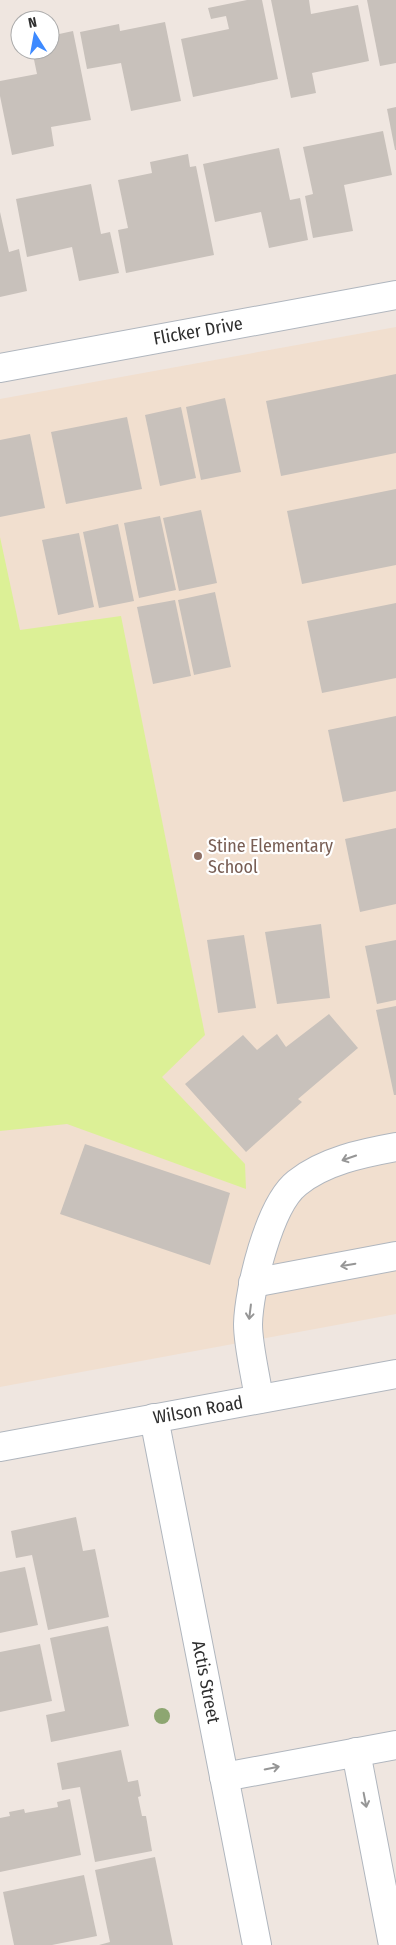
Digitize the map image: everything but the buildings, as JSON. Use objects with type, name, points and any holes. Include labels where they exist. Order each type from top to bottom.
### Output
[{"type":"street","name":"Flicker Drive","points":[[0,368],[396,294]]},
{"type":"street","points":[[258,1399],[248,1325],[253,1283],[268,1233],[280,1204],[296,1184],[311,1174],[335,1163],[365,1153],[396,1147]]},
{"type":"street","points":[[253,1283],[396,1256]]},
{"type":"street","name":"Wilson Road","points":[[0,1447],[396,1374]]},
{"type":"street","name":"Actis Street","points":[[154,1418],[257,1945]]},
{"type":"street","points":[[224,1777],[396,1744]]},
{"type":"street","points":[[356,1752],[393,1945]]},
{"type":"shaded area","name":"Stine Elementary School","points":[[396,327],[396,1314],[0,1387],[0,399]]},
{"type":"green space","points":[[0,537],[20,630],[121,616],[205,1035],[162,1077],[245,1164],[246,1189],[67,1124],[0,1131]]},
{"type":"place","name":"Stine Elementary School","points":[[198,856]]}]
